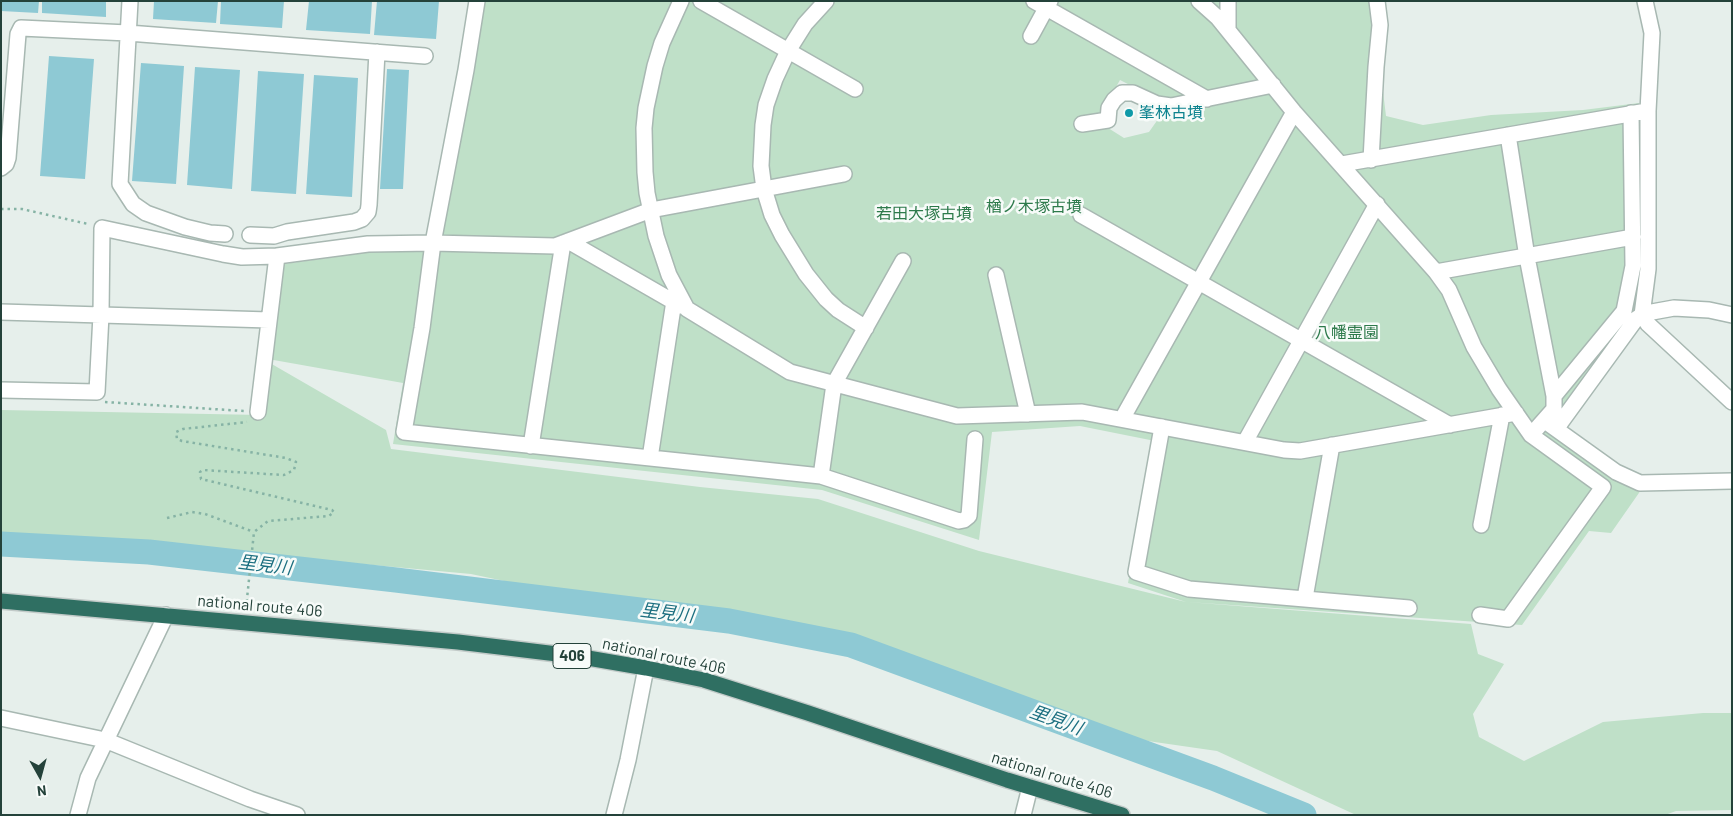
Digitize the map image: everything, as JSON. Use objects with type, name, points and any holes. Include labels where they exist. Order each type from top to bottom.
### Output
[{"type":"highway","name":"national route 406","points":[[1,601],[458,642],[582,657],[646,668],[714,683],[1030,787],[1122,815]]},
{"type":"street","points":[[130,1],[120,184],[133,204],[146,213],[185,227],[210,233],[225,234]]},
{"type":"street","points":[[477,1],[433,243],[422,328],[404,432],[821,476],[959,521],[969,516],[975,439]]},
{"type":"street","points":[[650,458],[680,305],[661,254],[650,210],[644,172],[644,128],[646,108],[655,66],[662,44],[681,1]]},
{"type":"street","points":[[701,1],[855,89]]},
{"type":"street","points":[[826,1],[805,24],[788,51],[775,79],[766,106],[761,146],[761,166],[764,188],[772,215],[806,274],[826,299],[838,310],[866,328]]},
{"type":"street","points":[[1199,1],[1228,29],[1294,112],[1436,272],[1449,290],[1474,347],[1509,414],[1531,434],[1603,487],[1508,618],[1480,615]]},
{"type":"street","points":[[1228,1],[1228,29]]},
{"type":"street","points":[[1371,160],[1380,25],[1377,1]]},
{"type":"street","points":[[1646,1],[1652,33],[1648,111],[1648,269],[1642,315],[1648,324],[1732,402]]},
{"type":"street","points":[[1031,36],[1044,3],[1207,99]]},
{"type":"street","points":[[1,168],[8,158],[18,34],[21,28],[425,56]]},
{"type":"street","points":[[250,235],[274,236],[287,232],[354,222],[362,219],[368,212],[377,52]]},
{"type":"street","points":[[1082,124],[1108,120],[1109,108],[1122,93],[1133,92],[1157,104],[1171,106],[1273,85]]},
{"type":"street","points":[[1342,164],[1648,111]]},
{"type":"street","points":[[1122,419],[1294,112]]},
{"type":"street","points":[[1554,396],[1624,311],[1633,266],[1631,113]]},
{"type":"street","points":[[1508,135],[1527,256],[1554,396],[1554,408],[1531,434]]},
{"type":"street","points":[[1,390],[97,392],[101,315],[102,228],[242,257],[277,256],[368,244],[433,243],[555,246],[650,210],[844,174]]},
{"type":"street","points":[[1245,442],[1377,204]]},
{"type":"street","points":[[1081,215],[1450,425]]},
{"type":"street","points":[[1436,272],[1633,237]]},
{"type":"street","points":[[566,242],[680,305],[790,372],[957,416],[1082,412],[1284,450],[1300,451],[1509,414]]},
{"type":"street","points":[[531,446],[566,242]]},
{"type":"street","points":[[258,412],[277,256]]},
{"type":"street","points":[[821,476],[834,384],[903,261]]},
{"type":"street","points":[[996,275],[1028,414]]},
{"type":"street","points":[[1556,430],[1636,319],[1642,315],[1674,308],[1694,308],[1732,315]]},
{"type":"street","points":[[1,312],[269,320]]},
{"type":"street","points":[[1481,525],[1509,414]]},
{"type":"street","points":[[1544,420],[1616,472],[1640,482],[1732,481]]},
{"type":"street","points":[[1162,427],[1136,572],[1190,589],[1409,608]]},
{"type":"street","points":[[1305,598],[1332,445]]},
{"type":"street","points":[[78,815],[85,787],[105,740],[166,615]]},
{"type":"street","points":[[614,815],[628,760],[646,668]]},
{"type":"street","points":[[1,718],[105,740],[250,800],[297,815]]},
{"type":"street","points":[[1022,815],[1030,787]]},
{"type":"path","points":[[1,208],[22,209],[102,228]]},
{"type":"path","points":[[97,392],[96,402],[258,412],[255,421],[182,429],[176,432],[177,439],[286,458],[296,462],[294,470],[284,475],[204,470],[200,472],[200,479],[334,512],[329,516],[268,521],[254,532],[253,556],[244,622]]},
{"type":"path","points":[[167,518],[192,512],[205,514],[254,532]]},
{"type":"green space","name":"八幡霊園","points":[[483,1],[1383,1],[1380,67],[1386,116],[1423,125],[1491,115],[1583,110],[1639,103],[1643,267],[1634,315],[1545,431],[1641,490],[1611,533],[1589,531],[1522,625],[1187,602],[1471,624],[1478,654],[1504,664],[1473,714],[1479,737],[1524,761],[1603,722],[1703,713],[1732,713],[1732,810],[1676,811],[1665,815],[1356,815],[1217,751],[1120,737],[1010,691],[859,643],[787,631],[711,614],[642,610],[471,574],[329,561],[247,556],[85,552],[1,541],[1,410],[261,415],[270,363],[386,430],[391,449],[700,487],[818,499],[979,551],[1186,602],[1128,583],[1155,441],[1080,426],[992,432],[979,540],[822,490],[393,444],[403,383],[268,359],[284,264],[371,252],[440,252]],"holes":[[[1120,80],[1171,106],[1161,115],[1149,132],[1124,138],[1097,121]]]},
{"type":"water","points":[[1,1],[39,1],[38,13],[1,11]]},
{"type":"water","points":[[42,1],[106,1],[106,17],[42,13]]},
{"type":"water","points":[[154,1],[218,1],[216,23],[153,19]]},
{"type":"water","points":[[221,1],[284,1],[282,28],[220,24]]},
{"type":"water","points":[[309,1],[372,1],[370,34],[306,30]]},
{"type":"water","points":[[377,1],[439,1],[436,39],[374,35]]},
{"type":"water","points":[[49,56],[94,59],[85,179],[40,176]]},
{"type":"water","points":[[141,63],[184,66],[176,184],[132,181]]},
{"type":"water","points":[[195,67],[240,70],[232,189],[187,185]]},
{"type":"water","points":[[387,69],[409,70],[403,189],[380,189]]},
{"type":"water","points":[[258,71],[304,74],[296,194],[251,191]]},
{"type":"water","points":[[314,75],[358,78],[352,197],[306,194]]},
{"type":"waterway","name":"里見川","points":[[1,544],[149,552],[396,580],[729,621],[851,645],[1213,778],[1304,815]]},
{"type":"place","name":"峯林古墳","points":[[1129,113]]},
{"type":"park label","name":"楢ノ木塚古墳","points":[[1034,207]]},
{"type":"park label","name":"若田大塚古墳","points":[[924,214]]}]
